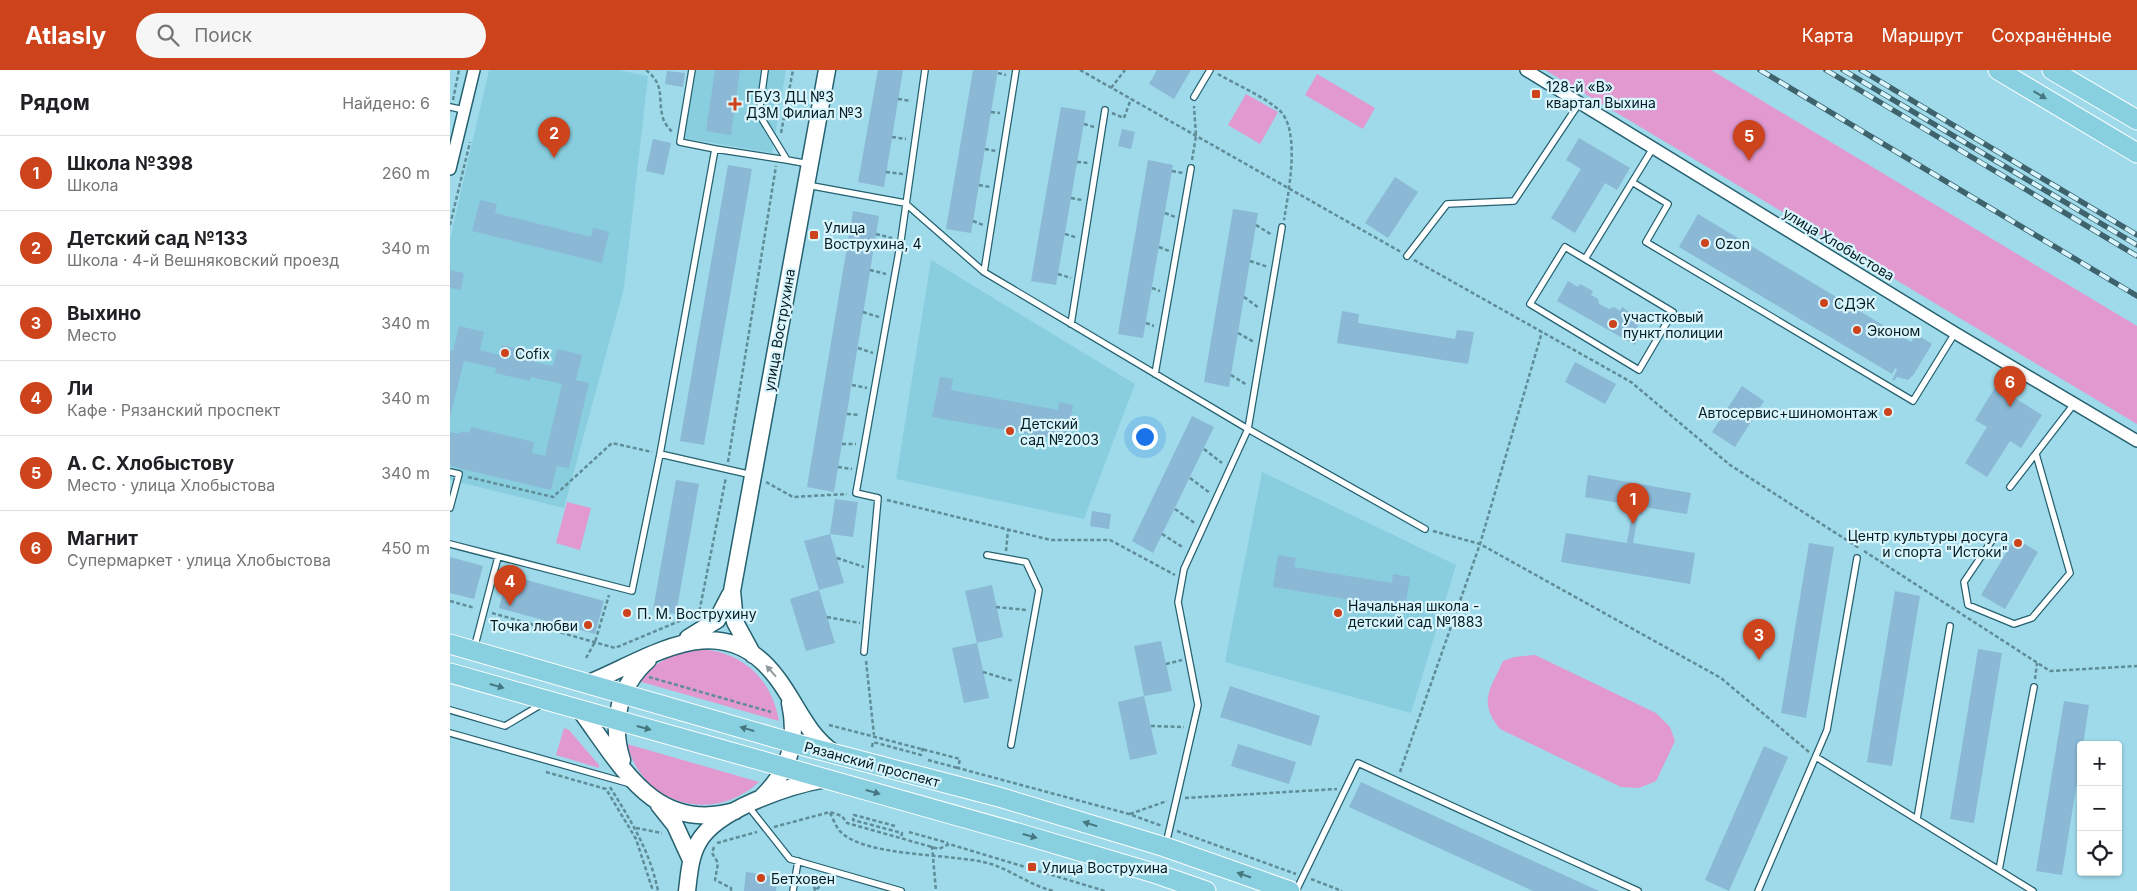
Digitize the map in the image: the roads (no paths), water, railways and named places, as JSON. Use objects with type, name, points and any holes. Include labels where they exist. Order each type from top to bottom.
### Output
[{"type":"main road","name":"улица Вострухина","points":[[666,648],[695,635],[716,620],[728,602],[732,591],[760,475],[805,185],[826,70]]},
{"type":"main road","points":[[1998,70],[2137,153]]},
{"type":"main road","points":[[2052,70],[2137,120]]},
{"type":"main road","name":"улица Вострухина","points":[[732,591],[735,622],[753,655]]},
{"type":"main road","points":[[589,683],[666,648],[702,640],[731,643],[753,655],[778,678],[809,730],[824,747],[836,755]]},
{"type":"main road","name":"Рязанский проспект","points":[[450,644],[836,755],[1168,838],[1290,891]]},
{"type":"main road","points":[[626,770],[617,740],[617,720],[623,693],[635,674],[666,648]]},
{"type":"main road","name":"Рязанский проспект","points":[[450,672],[1041,839],[1206,891]]},
{"type":"main road","points":[[686,891],[691,860],[698,843],[708,830],[747,806],[771,788],[785,766],[793,743],[793,718],[785,691]]},
{"type":"main road","points":[[580,710],[638,786],[656,802],[675,825],[691,860]]},
{"type":"main road","points":[[656,802],[677,812],[700,816],[747,806],[790,787],[826,779]]},
{"type":"street","points":[[450,169],[474,70]]},
{"type":"street","name":"улица Хлобыстова","points":[[1526,70],[1955,333],[2137,441]]},
{"type":"lane","points":[[692,70],[680,142],[809,164]]},
{"type":"lane","points":[[765,70],[759,114],[788,160]]},
{"type":"lane","points":[[864,652],[878,498],[856,493],[901,240],[925,70]]},
{"type":"lane","points":[[984,272],[1016,70]]},
{"type":"lane","points":[[1194,97],[1210,70]]},
{"type":"lane","points":[[1407,256],[1447,204],[1514,201],[1580,102]]},
{"type":"lane","points":[[451,107],[464,110]]},
{"type":"lane","points":[[1071,324],[1105,110]]},
{"type":"lane","points":[[1585,259],[1653,148]]},
{"type":"lane","points":[[450,544],[632,591],[660,454],[715,149]]},
{"type":"lane","points":[[1155,374],[1191,168]]},
{"type":"lane","points":[[1632,182],[1668,204],[1646,242],[1913,401],[1955,333]]},
{"type":"lane","points":[[805,185],[905,203],[984,272],[1248,429],[1425,529]]},
{"type":"lane","points":[[1168,838],[1198,706],[1178,602],[1182,578],[1248,429],[1282,227]]},
{"type":"lane","points":[[1565,247],[1585,259],[1673,312],[1639,370],[1530,304],[1565,247]]},
{"type":"lane","points":[[2010,487],[2074,404]]},
{"type":"lane","points":[[660,454],[760,475]]},
{"type":"lane","points":[[1995,536],[1964,582],[1968,605],[2014,624],[2032,618],[2070,573],[2036,454]]},
{"type":"lane","points":[[450,472],[459,474],[450,508]]},
{"type":"lane","points":[[987,555],[1026,562],[1039,590],[1011,745]]},
{"type":"lane","points":[[473,651],[498,556]]},
{"type":"lane","points":[[1758,891],[1827,730],[1857,558]]},
{"type":"lane","points":[[1917,819],[1950,626]]},
{"type":"lane","points":[[1999,870],[2034,687]]},
{"type":"lane","points":[[450,710],[505,726],[547,700]]},
{"type":"lane","points":[[450,733],[638,786]]},
{"type":"lane","points":[[1816,757],[2033,891]]},
{"type":"lane","points":[[1296,891],[1358,763],[1638,891]]},
{"type":"lane","points":[[747,806],[790,859],[901,891]]},
{"type":"lane","points":[[792,891],[798,861]]},
{"type":"railway","points":[[1760,70],[2137,296]]},
{"type":"railway","points":[[1826,70],[2137,256]]},
{"type":"railway","points":[[1843,70],[2137,245]]},
{"type":"railway","points":[[1861,70],[2137,235]]},
{"type":"place","name":"128-й «В» квартал Выхина","points":[[1536,94]]},
{"type":"place","name":"ГБУЗ ДЦ №3 ДЗМ Филиал №3","points":[[735,104]]},
{"type":"place","name":"Детский сад №133","points":[[554,158]]},
{"type":"place","name":"А. С. Хлобыстову","points":[[1749,161]]},
{"type":"place","name":"Улица Вострухина, 4","points":[[814,235]]},
{"type":"place","name":"Ozon","points":[[1705,243]]},
{"type":"place","name":"СДЭК","points":[[1824,303]]},
{"type":"place","name":"участковый пункт полиции","points":[[1613,324]]},
{"type":"place","name":"Эконом","points":[[1857,330]]},
{"type":"place","name":"Cofix","points":[[505,353]]},
{"type":"place","name":"Магнит","points":[[2010,407]]},
{"type":"place","name":"Автосервис+шиномонтаж","points":[[1888,412]]},
{"type":"place","name":"Детский сад №2003","points":[[1010,431]]},
{"type":"place","name":"Школа №398","points":[[1633,524]]},
{"type":"place","name":"Центр культуры досуга и спорта \"Истоки\"","points":[[2018,543]]},
{"type":"place","name":"Ли","points":[[510,606]]},
{"type":"place","name":"П. М. Вострухину","points":[[627,613]]},
{"type":"place","name":"Начальная школа - детский сад №1883","points":[[1338,613]]},
{"type":"place","name":"Точка любви","points":[[588,625]]},
{"type":"place","name":"Выхино","points":[[1759,660]]},
{"type":"place","name":"Улица Вострухина","points":[[1032,867]]},
{"type":"place","name":"Бетховен","points":[[761,878]]}]
